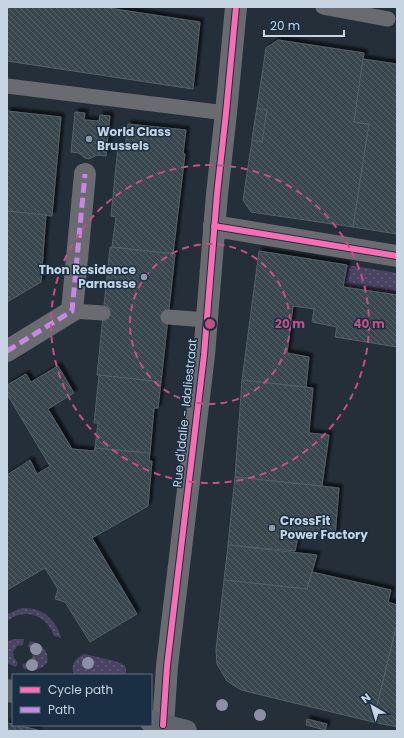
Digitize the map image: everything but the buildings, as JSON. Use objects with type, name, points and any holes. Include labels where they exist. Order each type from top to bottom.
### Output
[{"type":"main road","points":[[157,724],[186,731]]},
{"type":"street","name":"Rue d'Idalie - Idaliestraat","points":[[157,724],[167,666],[207,320],[214,226],[236,7]]},
{"type":"street","points":[[7,351],[72,311],[85,174]]},
{"type":"street","points":[[214,226],[397,256]]},
{"type":"lane","points":[[323,7],[388,19]]},
{"type":"lane","points":[[7,86],[226,113]]},
{"type":"lane","points":[[72,311],[104,313]]},
{"type":"lane","points":[[168,317],[207,320]]},
{"type":"shaded area","points":[[347,265],[397,273],[397,295],[343,287]]},
{"type":"shaded area","points":[[22,608],[35,609],[47,615],[59,631],[61,638],[54,636],[46,623],[35,615],[21,614],[7,621],[7,614]]},
{"type":"shaded area","points":[[24,639],[23,645],[17,646],[13,652],[14,658],[18,663],[16,667],[7,663],[7,641]]},
{"type":"shaded area","points":[[30,641],[44,648],[48,658],[47,663],[36,670],[23,668],[22,664],[29,662],[33,655],[28,646]]},
{"type":"shaded area","points":[[84,654],[115,661],[124,665],[126,668],[126,674],[74,674],[73,665],[78,658]]},
{"type":"marked path","points":[[7,351],[72,311],[85,174]]},
{"type":"cycle path","points":[[163,725],[167,666],[204,355],[217,194],[236,7]]},
{"type":"cycle path","points":[[214,226],[397,256]]},
{"type":"place","name":"World Class Brussels","points":[[89,139]]},
{"type":"place","name":"Thon Residence Parnasse","points":[[144,277]]},
{"type":"place","name":"CrossFit Power Factory","points":[[272,528]]}]
